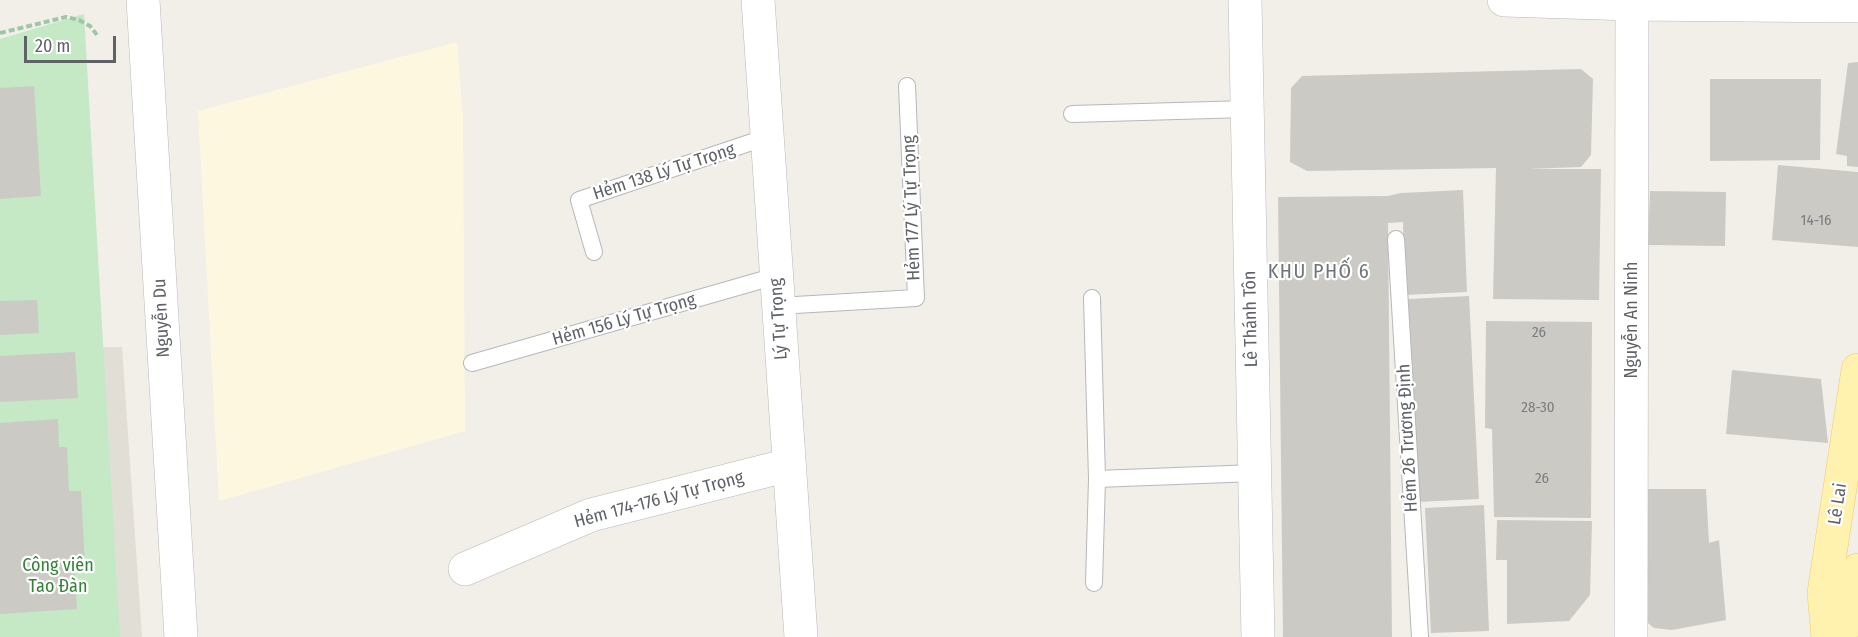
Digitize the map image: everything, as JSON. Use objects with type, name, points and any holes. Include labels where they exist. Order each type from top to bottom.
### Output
[{"type":"main road","name":"Lê Lai","points":[[1828,637],[1824,592],[1858,370]]},
{"type":"main road","points":[[1840,637],[1854,596],[1858,570]]},
{"type":"street","name":"Nguyễn Du","points":[[143,0],[181,637]]},
{"type":"street","name":"Lý Tự Trọng","points":[[758,0],[801,637]]},
{"type":"street","name":"Lê Thánh Tôn","points":[[1245,0],[1258,637]]},
{"type":"street","points":[[1504,0],[1632,4],[1858,6]]},
{"type":"street","name":"Nguyễn An Ninh","points":[[1631,637],[1632,4]]},
{"type":"street","name":"Hẻm 174-176 Lý Tự Trọng","points":[[465,569],[591,515],[789,465]]},
{"type":"lane","name":"Hẻm 177 Lý Tự Trọng","points":[[777,291],[916,298],[907,86]]},
{"type":"lane","points":[[1072,114],[1247,109]]},
{"type":"lane","name":"Hẻm 138 Lý Tự Trọng","points":[[594,252],[579,200],[767,137]]},
{"type":"lane","name":"Hẻm 26 Trương Ðịnh","points":[[1396,239],[1420,637]]},
{"type":"lane","name":"Hẻm 156 Lý Tự Trọng","points":[[472,363],[777,291]]},
{"type":"lane","points":[[1092,298],[1097,479],[1094,583]]},
{"type":"lane","points":[[1097,479],[1255,472]]},
{"type":"path","points":[[0,33],[66,17],[90,26],[97,35]]},
{"type":"shaded area","points":[[457,42],[463,118],[465,431],[219,501],[198,111]]},
{"type":"shaded area","points":[[122,347],[142,637],[0,637],[0,349]]},
{"type":"green space","name":"Công viên Tao Đàn","points":[[84,14],[120,637],[0,637],[0,39]]},
{"type":"building","points":[[1858,62],[1858,167],[1847,166],[1847,156],[1836,154],[1848,63]]},
{"type":"building","points":[[1581,69],[1593,79],[1591,155],[1581,167],[1528,169],[1601,169],[1599,300],[1493,299],[1496,168],[1307,171],[1290,162],[1291,88],[1302,76]]},
{"type":"building","points":[[1710,79],[1821,79],[1820,160],[1710,161]]},
{"type":"building","points":[[34,86],[41,196],[0,199],[0,88]]},
{"type":"building","points":[[1778,165],[1858,172],[1858,247],[1772,240]]},
{"type":"building","points":[[1463,190],[1467,292],[1405,295],[1403,222],[1388,223],[1392,637],[1283,637],[1278,197],[1388,196],[1401,193]]},
{"type":"building","points":[[1650,191],[1726,192],[1725,246],[1648,245]]},
{"type":"building","points":[[1469,296],[1479,499],[1417,502],[1408,299]]},
{"type":"building","points":[[37,300],[39,333],[0,335],[0,301]]},
{"type":"building","points":[[1486,321],[1592,322],[1591,518],[1494,517],[1492,429],[1485,428]]},
{"type":"building","points":[[75,352],[78,398],[0,402],[0,356]]},
{"type":"building","points":[[1732,370],[1821,379],[1828,443],[1726,434]]},
{"type":"building","points":[[58,419],[59,447],[67,447],[69,491],[81,491],[85,565],[74,565],[77,609],[0,614],[0,423]]},
{"type":"building","points":[[1647,489],[1706,489],[1709,543],[1719,540],[1726,620],[1672,630],[1654,628],[1643,619]]},
{"type":"building","points":[[1484,505],[1489,631],[1431,633],[1425,508]]},
{"type":"building","points":[[1497,520],[1592,521],[1590,595],[1569,621],[1507,624],[1507,560],[1496,560]]},
{"type":"district","name":"KHU PHỐ 6","points":[[1319,272]]}]
